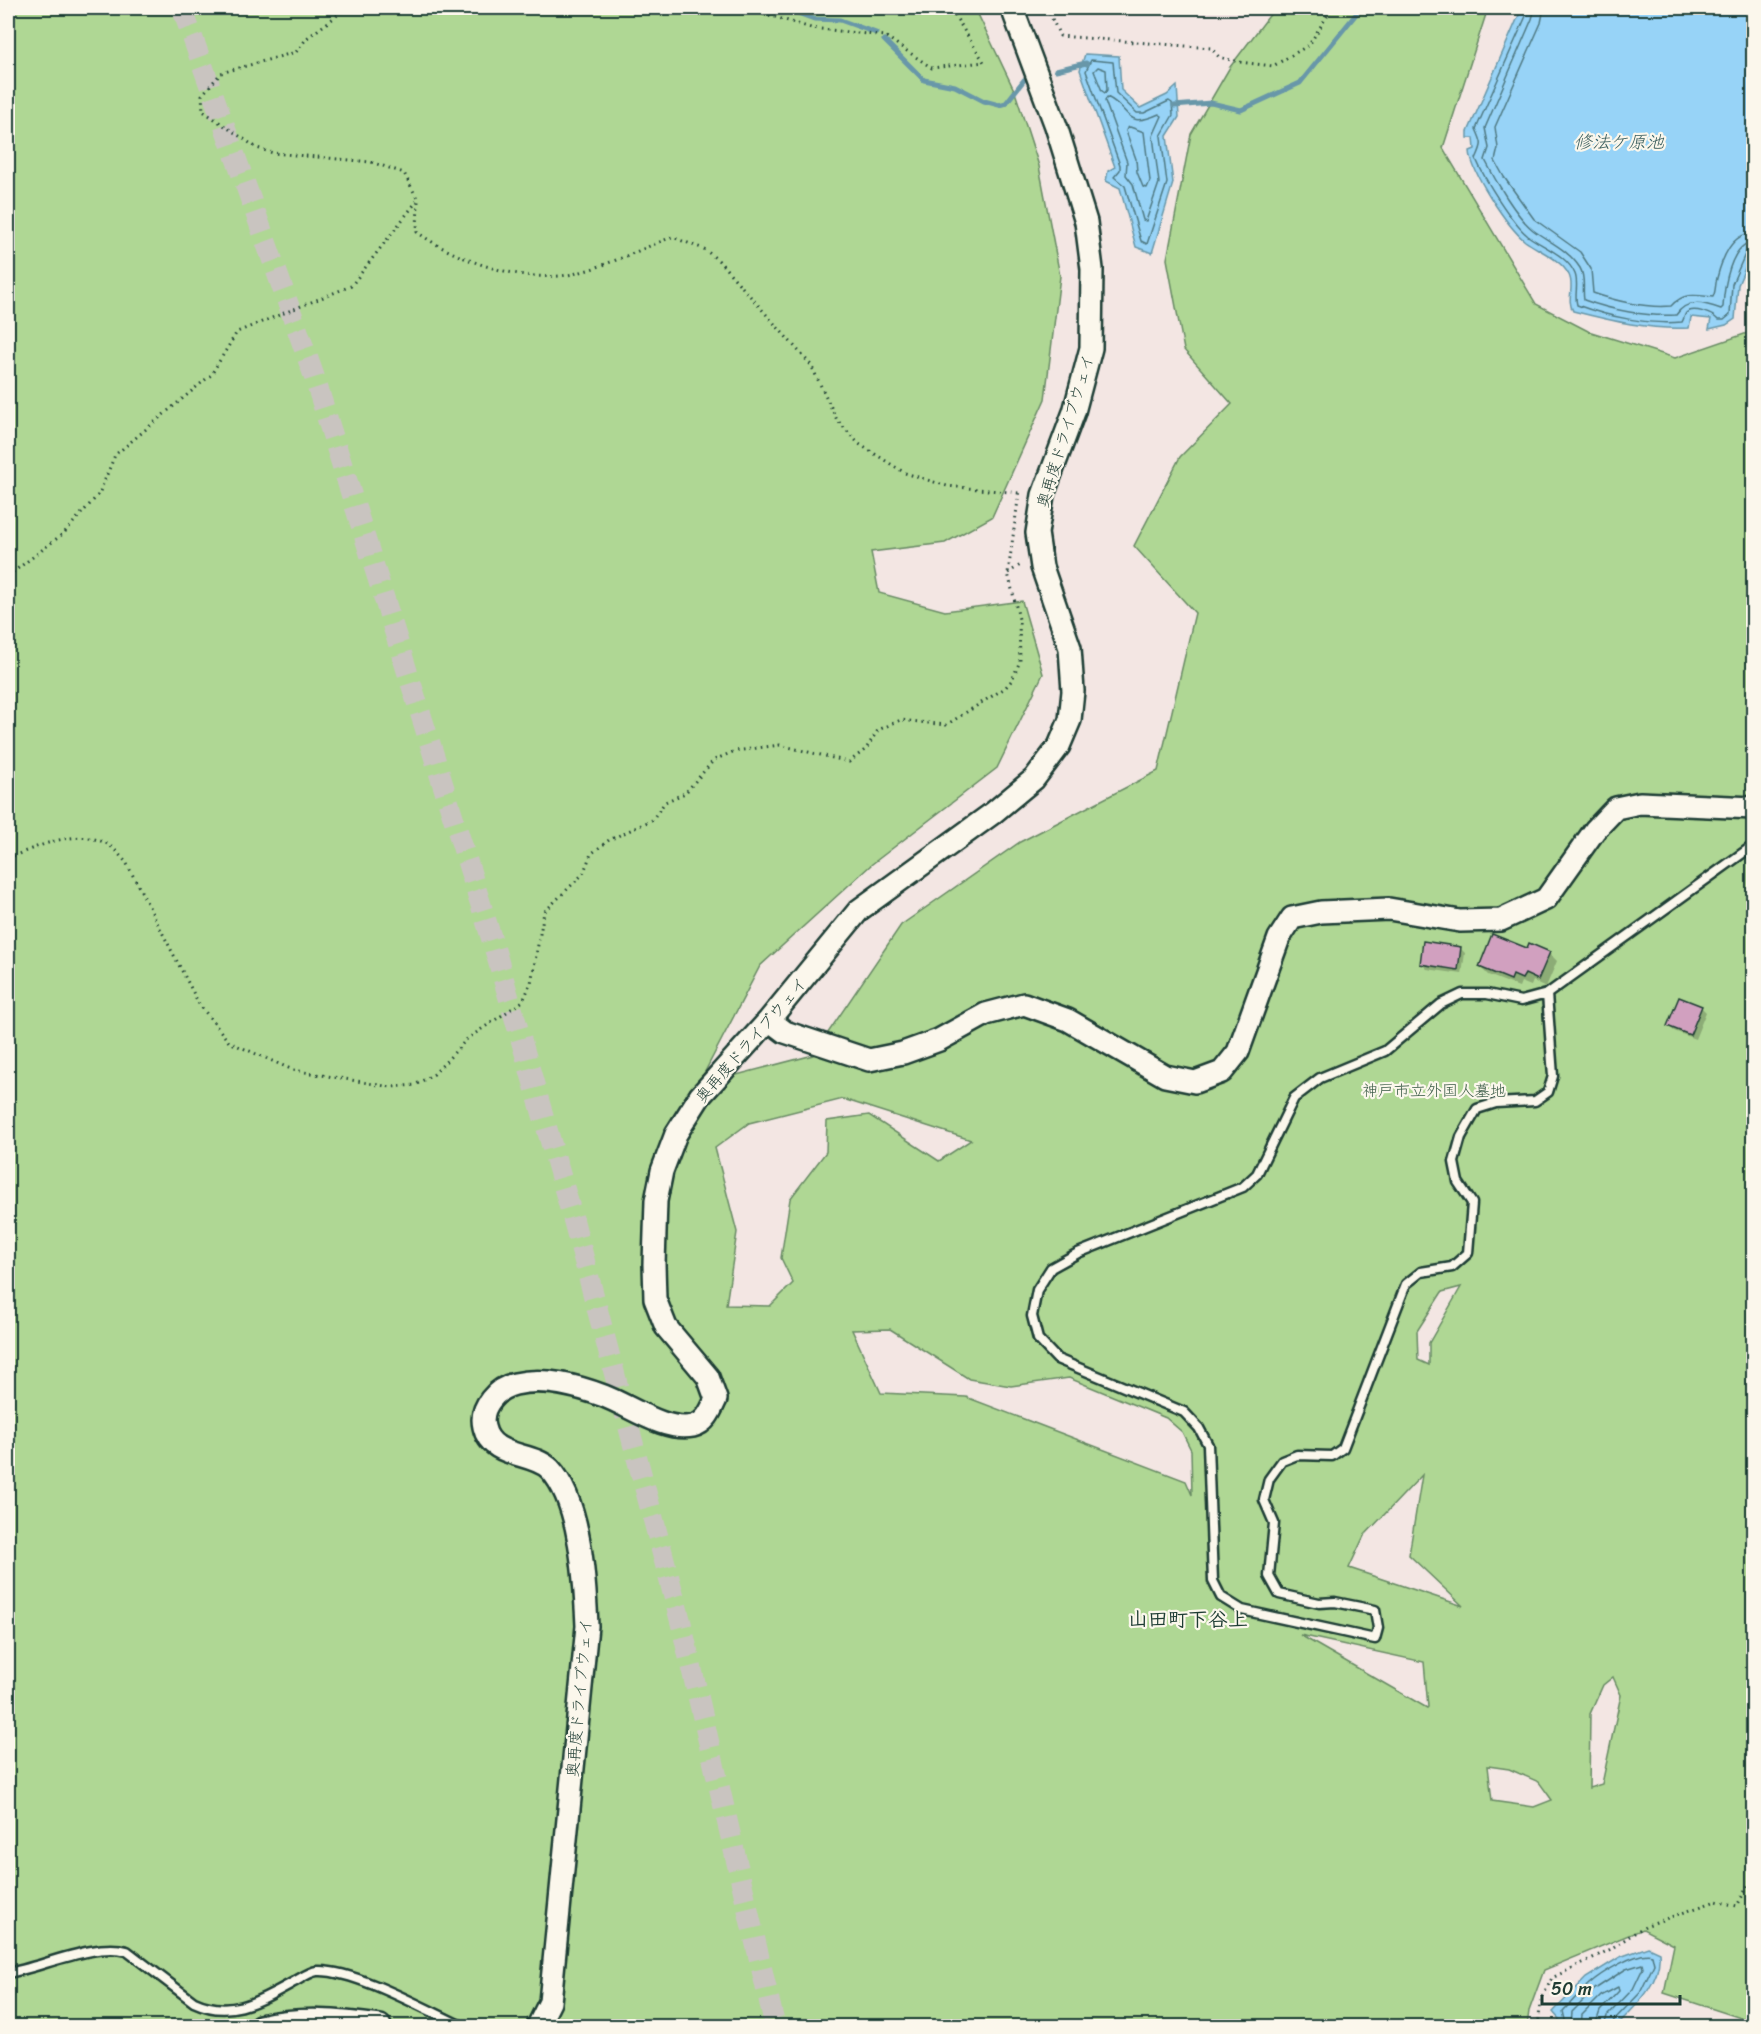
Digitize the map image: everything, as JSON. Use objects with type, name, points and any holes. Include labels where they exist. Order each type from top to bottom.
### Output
[{"type":"street","name":"奥再度ドライブウェイ","points":[[538,2026],[550,2002],[587,1626],[585,1584],[578,1535],[562,1485],[548,1467],[502,1450],[488,1437],[483,1425],[486,1406],[495,1394],[514,1384],[557,1382],[605,1396],[672,1427],[695,1426],[708,1417],[716,1400],[708,1377],[666,1327],[655,1299],[656,1201],[662,1171],[676,1134],[700,1096],[769,1020],[859,910],[993,813],[1034,779],[1059,746],[1070,720],[1074,692],[1070,648],[1042,567],[1037,533],[1043,495],[1074,412],[1091,348],[1092,269],[1086,222],[1052,115],[1012,8]]},
{"type":"street","points":[[769,1020],[786,1032],[868,1060],[903,1053],[939,1040],[986,1014],[1024,1004],[1068,1020],[1165,1076],[1196,1082],[1222,1072],[1238,1052],[1279,938],[1292,918],[1321,912],[1389,909],[1460,921],[1501,920],[1546,899],[1595,830],[1616,808],[1640,803],[1754,808]]},
{"type":"street","points":[[260,2026],[285,2020],[321,2020],[380,2026]]},
{"type":"lane","points":[[1546,994],[1553,1076],[1548,1092],[1535,1101],[1496,1103],[1477,1109],[1461,1137],[1454,1162],[1458,1182],[1472,1203],[1468,1253],[1452,1267],[1421,1272],[1406,1284],[1343,1448],[1332,1456],[1297,1455],[1282,1461],[1269,1479],[1263,1500],[1274,1523],[1269,1576],[1279,1594],[1319,1603],[1335,1602],[1375,1610],[1378,1628],[1375,1639],[1242,1610],[1221,1597],[1213,1581],[1208,1445],[1199,1428],[1184,1412],[1057,1359],[1038,1339],[1032,1316],[1037,1290],[1051,1268],[1078,1252],[1243,1187],[1257,1174],[1294,1098],[1320,1078],[1385,1051],[1441,1004],[1462,994],[1486,994],[1521,1001],[1546,994],[1754,845]]},
{"type":"lane","points":[[8,1973],[27,1970],[90,1951],[118,1949],[127,1951],[194,2002],[228,2010],[255,2003],[314,1971],[334,1972],[365,1982],[462,2026]]},
{"type":"path","points":[[8,858],[64,838],[87,839],[109,845],[126,862],[199,1004],[229,1042],[293,1070],[391,1087],[415,1085],[434,1074],[466,1039],[523,1001],[531,983],[544,912],[583,874],[591,854],[609,840],[652,820],[665,802],[685,794],[714,760],[735,751],[780,745],[849,762],[866,749],[878,730],[901,720],[946,724],[1005,688],[1012,680],[1020,661],[1019,619],[1008,573],[1019,493],[946,486],[905,473],[859,444],[837,420],[811,365],[719,261],[704,249],[672,237],[576,273],[546,278],[489,268],[435,245],[417,232],[418,200],[404,173],[363,160],[273,153],[256,148],[203,111],[202,95],[220,73],[296,52],[307,38],[348,8]]},
{"type":"path","points":[[746,8],[811,28],[885,36],[932,68],[984,62],[950,8]]},
{"type":"path","points":[[1047,8],[1060,36],[1211,48],[1219,57],[1273,66],[1309,45],[1332,8]]},
{"type":"path","points":[[8,576],[64,533],[99,494],[115,455],[211,375],[237,332],[351,286],[418,200]]},
{"type":"path","points":[[1538,2026],[1541,2000],[1552,1978],[1609,1950],[1645,1926],[1716,1901],[1737,1906],[1754,1874]]},
{"type":"green space","name":"神戸市立外国人墓地","points":[[8,8],[975,8],[1015,92],[1039,166],[1060,276],[1045,399],[992,517],[945,543],[871,552],[879,593],[945,611],[1022,601],[1043,674],[997,768],[872,864],[760,966],[698,1085],[813,1055],[901,925],[1020,842],[1158,771],[1195,613],[1134,546],[1180,457],[1232,404],[1184,350],[1167,259],[1191,134],[1230,67],[1275,8],[1488,8],[1443,148],[1536,304],[1588,331],[1675,358],[1753,331],[1753,2022],[1664,1993],[1674,1945],[1643,1929],[1544,1970],[1529,2011],[1527,2026],[8,2026]],"holes":[[[843,1099],[971,1140],[939,1161],[869,1115],[827,1121],[826,1152],[790,1199],[781,1258],[793,1283],[770,1306],[726,1305],[737,1232],[715,1148],[749,1123]],[[1461,1287],[1429,1343],[1429,1365],[1418,1360],[1417,1331],[1442,1292]],[[890,1329],[969,1379],[1011,1386],[1069,1378],[1166,1418],[1182,1432],[1191,1450],[1192,1495],[1186,1481],[966,1397],[881,1393],[852,1330]],[[1422,1475],[1409,1555],[1463,1606],[1349,1568],[1364,1536]],[[1300,1635],[1424,1662],[1427,1708]],[[1613,1677],[1621,1695],[1602,1784],[1589,1788],[1590,1714],[1603,1685]],[[1488,1766],[1509,1769],[1539,1782],[1552,1800],[1534,1807],[1492,1801]]]},
{"type":"water","name":"修法ケ原池","points":[[1522,8],[1753,8],[1753,249],[1738,285],[1735,319],[1726,325],[1709,329],[1711,319],[1691,317],[1689,328],[1659,328],[1573,311],[1570,302],[1571,280],[1565,269],[1561,264],[1525,241],[1509,224],[1492,199],[1472,161],[1470,151],[1475,149],[1474,138],[1468,138],[1468,132]]},
{"type":"water","points":[[1085,54],[1119,56],[1121,90],[1140,108],[1167,95],[1177,86],[1179,117],[1167,136],[1173,183],[1152,253],[1136,247],[1120,188],[1106,181],[1108,171],[1115,167],[1080,70]]},
{"type":"water","points":[[1648,1947],[1659,1952],[1659,1963],[1652,1984],[1616,2026],[1556,2026],[1559,2019],[1553,2012],[1586,1978],[1620,1957]]},
{"type":"building","points":[[1492,934],[1527,948],[1529,943],[1550,952],[1538,980],[1525,974],[1522,979],[1513,975],[1511,980],[1479,967]]},
{"type":"building","points":[[1423,941],[1461,947],[1458,970],[1420,964]]},
{"type":"building","points":[[1679,997],[1702,1006],[1690,1035],[1667,1026]]},
{"type":"waterway","points":[[784,8],[814,19],[840,20],[876,33]]},
{"type":"waterway","points":[[1174,106],[1211,103],[1241,110],[1300,83],[1361,8]]},
{"type":"waterway","points":[[884,40],[924,80],[955,86],[984,101],[999,105],[1006,103],[1024,80]]},
{"type":"waterway","points":[[1056,70],[1087,64]]},
{"type":"tunnel","points":[[182,8],[313,373],[493,943],[574,1222],[681,1623],[775,2026]]},
{"type":"district","name":"山田町下谷上","points":[[1188,1619]]}]
